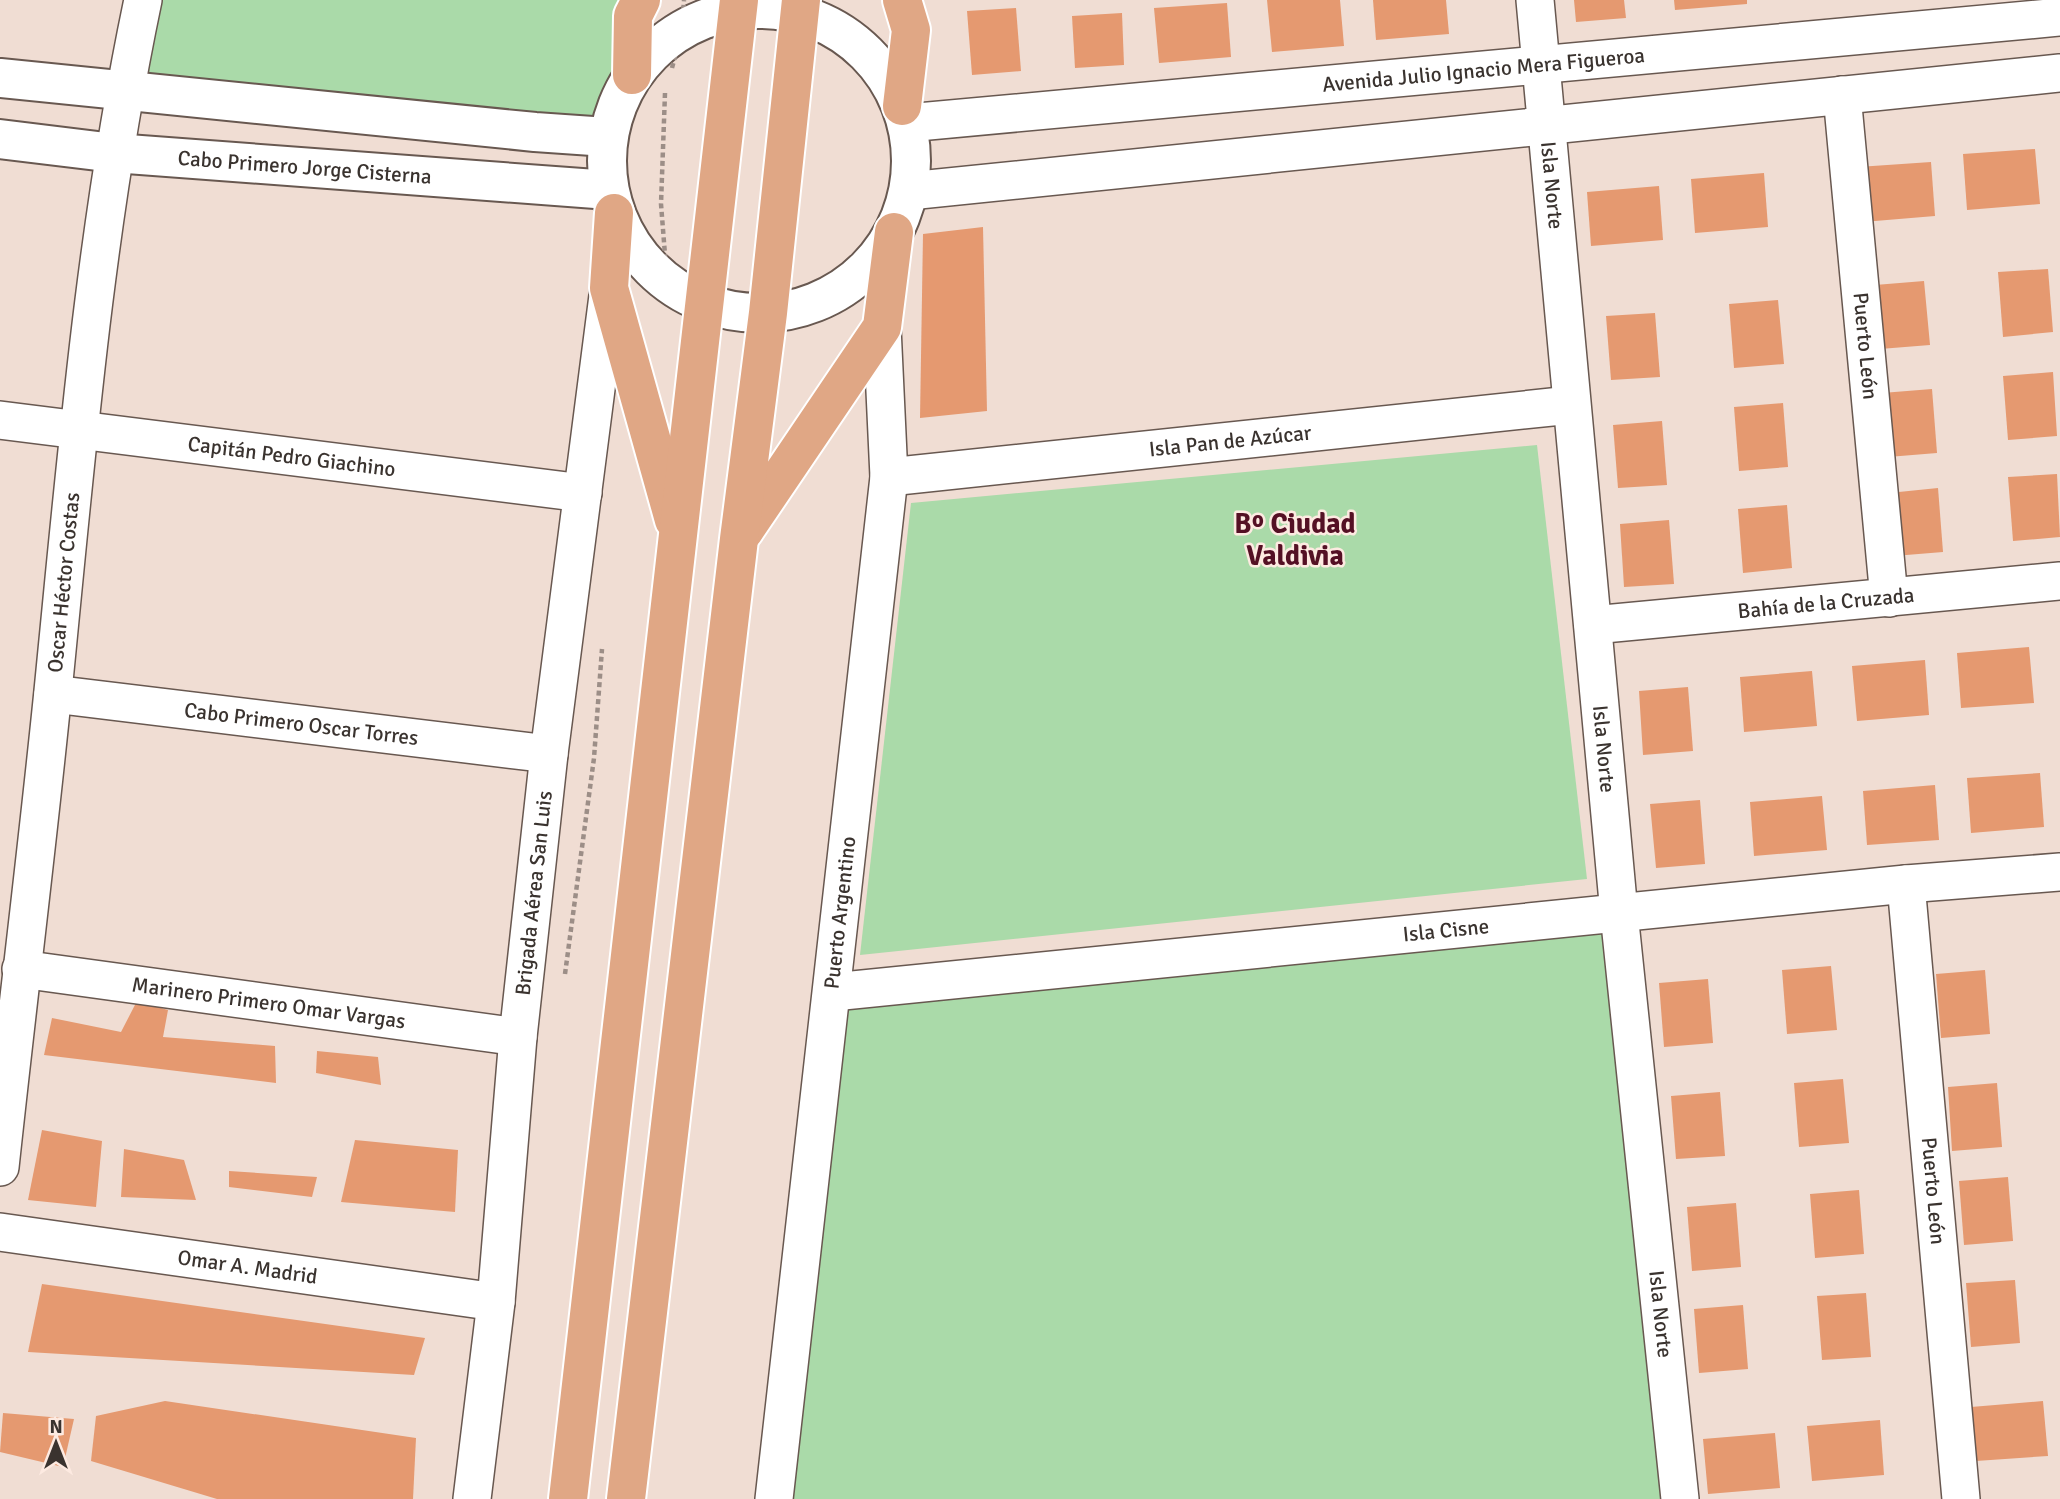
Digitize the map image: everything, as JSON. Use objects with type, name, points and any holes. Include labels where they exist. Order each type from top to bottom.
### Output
[{"type":"main road","points":[[632,75],[636,5]]},
{"type":"main road","points":[[568,1499],[738,5]]},
{"type":"main road","points":[[626,1499],[768,313],[800,7]]},
{"type":"main road","points":[[905,115],[911,10]]},
{"type":"main road","points":[[611,201],[608,288],[679,537]]},
{"type":"main road","points":[[739,539],[882,327],[894,232]]},
{"type":"street","name":"Oscar Héctor Costas","points":[[0,1167],[53,694],[79,428],[114,153],[144,0]]},
{"type":"street","name":"Isla Norte","points":[[1535,0],[1619,913],[1680,1499]]},
{"type":"street","points":[[738,5],[769,9],[800,7],[843,33],[878,65],[905,115],[912,157],[909,191],[894,232],[862,273],[819,301],[768,313],[737,312],[706,304],[667,282],[636,252],[611,201],[606,164],[607,137],[616,105],[632,75],[683,15],[697,22],[738,5]]},
{"type":"street","name":"Avenida Julio Ignacio Mera Figueroa","points":[[905,115],[1541,64],[2060,17]]},
{"type":"street","points":[[909,191],[2060,73]]},
{"type":"street","points":[[0,78],[607,137]]},
{"type":"street","name":"Puerto León","points":[[1842,95],[1889,597]]},
{"type":"street","name":"Cabo Primero Jorge Cisterna","points":[[0,139],[114,153],[611,201]]},
{"type":"street","name":"Brigada Aérea San Luis","points":[[472,1499],[496,1302],[518,1037],[549,754],[608,288]]},
{"type":"street","name":"Puerto Argentino","points":[[774,1499],[889,477],[882,327]]},
{"type":"street","name":"Isla Pan de Azúcar","points":[[889,477],[1571,405]]},
{"type":"street","name":"Capitán Pedro Giachino","points":[[0,420],[583,493]]},
{"type":"street","name":"Bahía de la Cruzada","points":[[1592,625],[2060,581]]},
{"type":"street","name":"Cabo Primero Oscar Torres","points":[[53,694],[549,754]]},
{"type":"street","name":"Isla Cisne","points":[[833,992],[1906,884],[2060,872]]},
{"type":"street","name":"Puerto León","points":[[1906,884],[1961,1499]]},
{"type":"street","name":"Marinero Primero Omar Vargas","points":[[21,969],[518,1037]]},
{"type":"street","name":"Omar A. Madrid","points":[[0,1232],[496,1302]]},
{"type":"path","points":[[667,282],[661,204],[665,93],[683,15]]},
{"type":"path","points":[[564,978],[594,758],[603,636]]},
{"type":"green space","points":[[145,0],[633,0],[627,74],[605,134],[125,87]]},
{"type":"green space","points":[[1537,445],[1587,879],[860,955],[911,503]]},
{"type":"green space","points":[[1616,917],[1676,1499],[776,1499],[837,996]]},
{"type":"building","points":[[1267,0],[1340,0],[1344,46],[1272,52]]},
{"type":"building","points":[[1373,0],[1446,0],[1449,34],[1376,40]]},
{"type":"building","points":[[1574,0],[1624,0],[1626,18],[1576,22]]},
{"type":"building","points":[[1674,0],[1747,0],[1747,4],[1675,10]]},
{"type":"building","points":[[1227,3],[1231,57],[1159,63],[1154,8]]},
{"type":"building","points":[[1016,8],[1021,71],[972,75],[967,11]]},
{"type":"building","points":[[1122,13],[1124,65],[1075,68],[1072,16]]},
{"type":"building","points":[[2035,149],[2040,204],[1967,210],[1963,154]]},
{"type":"building","points":[[1931,162],[1935,216],[1863,222],[1858,167]]},
{"type":"building","points":[[1764,173],[1768,227],[1695,233],[1691,179]]},
{"type":"building","points":[[1659,186],[1663,240],[1591,246],[1587,192]]},
{"type":"building","points":[[983,227],[987,411],[920,418],[923,234]]},
{"type":"building","points":[[2048,269],[2053,332],[2003,337],[1998,272]]},
{"type":"building","points":[[1924,281],[1930,345],[1880,349],[1875,285]]},
{"type":"building","points":[[1778,300],[1784,364],[1734,368],[1729,304]]},
{"type":"building","points":[[1655,313],[1660,377],[1611,380],[1606,316]]},
{"type":"building","points":[[2053,372],[2057,436],[2008,440],[2003,376]]},
{"type":"building","points":[[1932,389],[1937,453],[1888,457],[1882,393]]},
{"type":"building","points":[[1783,403],[1788,467],[1739,471],[1734,407]]},
{"type":"building","points":[[1662,421],[1667,485],[1618,488],[1613,425]]},
{"type":"building","points":[[2057,474],[2060,537],[2013,541],[2008,477]]},
{"type":"building","points":[[1938,488],[1943,552],[1894,556],[1889,493]]},
{"type":"building","points":[[1787,505],[1792,568],[1743,573],[1738,509]]},
{"type":"building","points":[[1669,520],[1674,584],[1624,587],[1620,524]]},
{"type":"building","points":[[2029,647],[2034,703],[1961,708],[1957,653]]},
{"type":"building","points":[[1925,660],[1929,715],[1857,721],[1852,666]]},
{"type":"building","points":[[1812,671],[1817,726],[1744,732],[1740,677]]},
{"type":"building","points":[[1688,687],[1693,751],[1643,755],[1639,691]]},
{"type":"building","points":[[2040,773],[2044,827],[1971,833],[1967,778]]},
{"type":"building","points":[[1935,785],[1939,840],[1867,845],[1863,791]]},
{"type":"building","points":[[1822,796],[1827,850],[1754,856],[1750,802]]},
{"type":"building","points":[[1700,800],[1705,864],[1656,868],[1650,804]]},
{"type":"building","points":[[1831,966],[1837,1030],[1787,1034],[1782,970]]},
{"type":"building","points":[[1985,970],[1990,1034],[1941,1038],[1936,974]]},
{"type":"building","points":[[1708,979],[1713,1043],[1664,1047],[1659,983]]},
{"type":"building","points":[[137,1001],[168,1010],[163,1037],[275,1046],[276,1083],[44,1055],[52,1018],[121,1032]]},
{"type":"building","points":[[317,1051],[378,1057],[381,1085],[316,1073]]},
{"type":"building","points":[[1843,1079],[1849,1143],[1799,1147],[1794,1083]]},
{"type":"building","points":[[1997,1083],[2002,1147],[1952,1151],[1948,1087]]},
{"type":"building","points":[[1720,1092],[1725,1156],[1676,1159],[1671,1096]]},
{"type":"building","points":[[42,1130],[102,1141],[96,1207],[28,1200]]},
{"type":"building","points":[[355,1140],[458,1150],[455,1212],[341,1202]]},
{"type":"building","points":[[124,1149],[184,1160],[196,1200],[121,1197]]},
{"type":"building","points":[[229,1171],[317,1177],[312,1197],[229,1187]]},
{"type":"building","points":[[2008,1177],[2013,1241],[1964,1245],[1959,1181]]},
{"type":"building","points":[[1859,1190],[1864,1254],[1815,1258],[1810,1194]]},
{"type":"building","points":[[1736,1203],[1741,1267],[1692,1271],[1687,1207]]},
{"type":"building","points":[[2015,1280],[2020,1343],[1971,1347],[1966,1283]]},
{"type":"building","points":[[42,1284],[425,1338],[414,1375],[28,1352]]},
{"type":"building","points":[[1866,1293],[1871,1357],[1822,1360],[1817,1296]]},
{"type":"building","points":[[1743,1305],[1748,1369],[1699,1373],[1694,1309]]},
{"type":"building","points":[[165,1401],[416,1438],[413,1499],[217,1499],[91,1461],[96,1416]]},
{"type":"building","points":[[2043,1401],[2048,1456],[1976,1461],[1971,1407]]},
{"type":"building","points":[[3,1413],[74,1419],[63,1467],[0,1452]]},
{"type":"building","points":[[1880,1420],[1884,1475],[1812,1481],[1807,1426]]},
{"type":"building","points":[[1775,1433],[1780,1488],[1708,1494],[1703,1439]]},
{"type":"district","name":"Bº Ciudad Valdivia","points":[[1295,539]]}]
